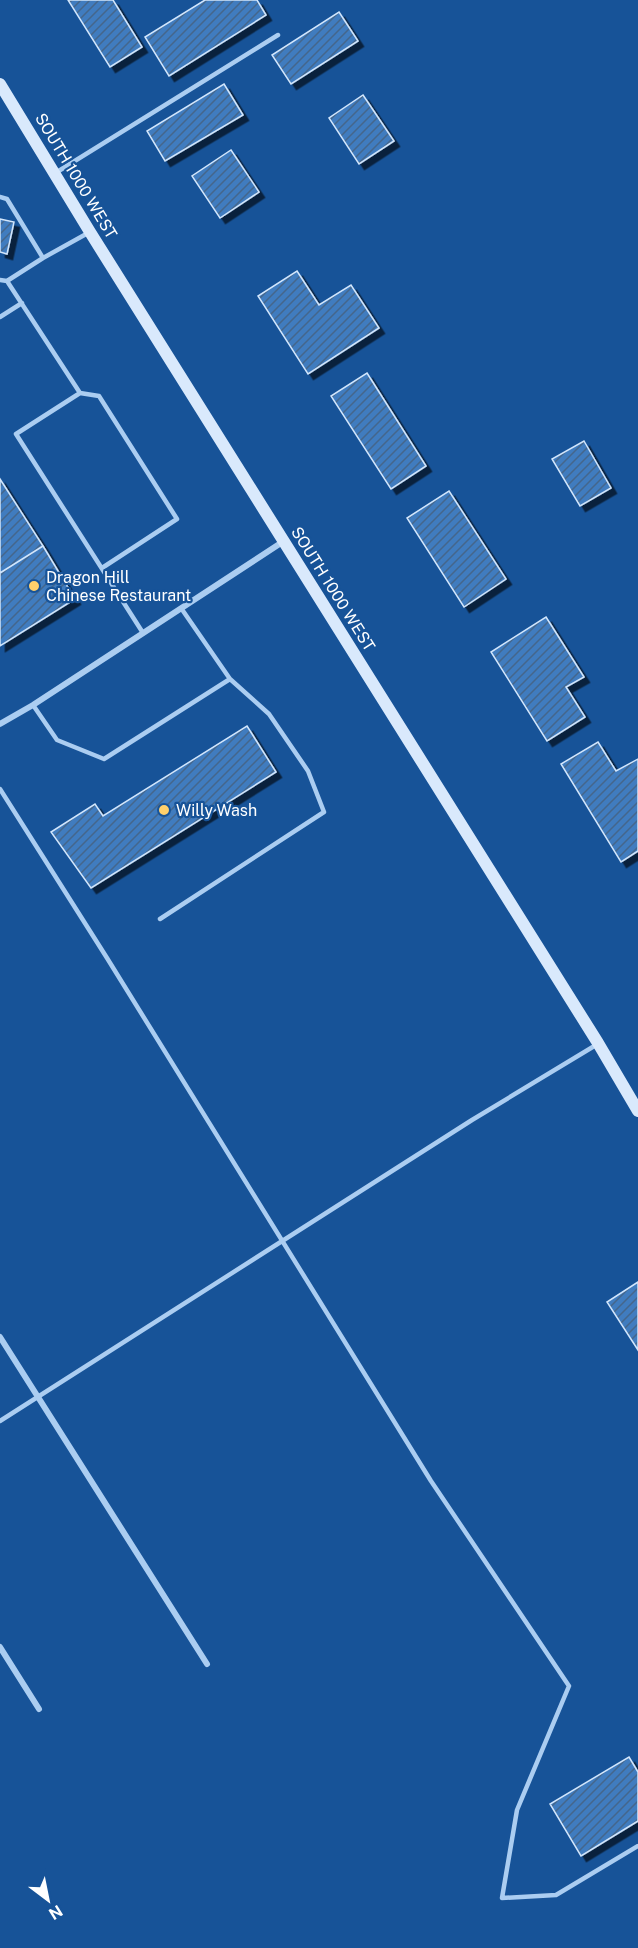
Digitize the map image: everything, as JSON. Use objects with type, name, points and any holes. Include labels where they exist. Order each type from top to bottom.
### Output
[{"type":"main road","name":"SOUTH 1000 WEST","points":[[0,84],[90,232],[598,1043],[638,1111]]},
{"type":"street","points":[[0,724],[33,705],[284,541]]},
{"type":"street","points":[[0,1337],[207,1664]]},
{"type":"street","points":[[0,1647],[39,1709]]},
{"type":"lane","points":[[55,174],[278,35]]},
{"type":"lane","points":[[0,197],[7,199],[44,258]]},
{"type":"lane","points":[[0,280],[7,281],[90,232]]},
{"type":"lane","points":[[7,281],[80,393]]},
{"type":"lane","points":[[0,317],[22,303]]},
{"type":"lane","points":[[102,568],[177,519],[99,396],[80,393],[16,434],[143,633]]},
{"type":"lane","points":[[160,919],[324,812],[308,771],[269,714],[230,679],[181,608]]},
{"type":"lane","points":[[33,705],[57,740],[104,759],[230,679]]},
{"type":"lane","points":[[0,789],[431,1481],[569,1686],[517,1810],[502,1898],[556,1895],[638,1846]]},
{"type":"lane","points":[[0,1421],[472,1120],[598,1043]]},
{"type":"building","points":[[68,0],[113,0],[142,47],[110,67]]},
{"type":"building","points":[[205,0],[257,0],[266,15],[169,76],[145,37]]},
{"type":"building","points":[[339,12],[358,41],[291,84],[272,55]]},
{"type":"building","points":[[224,84],[243,115],[165,161],[147,131]]},
{"type":"building","points":[[363,95],[394,141],[359,164],[329,118]]},
{"type":"building","points":[[231,150],[259,192],[220,218],[192,176]]},
{"type":"building","points":[[0,219],[14,222],[7,254],[0,252]]},
{"type":"building","points":[[297,271],[319,305],[351,285],[379,328],[308,374],[258,296]]},
{"type":"building","points":[[367,373],[426,466],[391,489],[331,396]]},
{"type":"building","points":[[584,441],[611,488],[580,506],[552,459]]},
{"type":"building","points":[[0,479],[43,546],[0,573]]},
{"type":"building","points":[[449,491],[506,579],[464,607],[407,518]]},
{"type":"building","name":"Dragon Hill Chinese Restaurant","points":[[43,546],[75,599],[0,646],[0,573]]},
{"type":"building","points":[[546,617],[584,677],[566,687],[585,717],[547,741],[491,652]]},
{"type":"building","name":"Willy Wash","points":[[247,726],[276,772],[91,888],[51,832],[95,804],[103,816]]},
{"type":"building","points":[[598,742],[616,771],[638,759],[638,851],[621,862],[561,764]]},
{"type":"building","points":[[638,1282],[638,1350],[607,1302]]},
{"type":"building","points":[[629,1757],[638,1772],[638,1821],[581,1856],[550,1804]]},
{"type":"place","name":"Dragon Hill Chinese Restaurant","points":[[34,586]]},
{"type":"place","name":"Willy Wash","points":[[164,810]]}]
